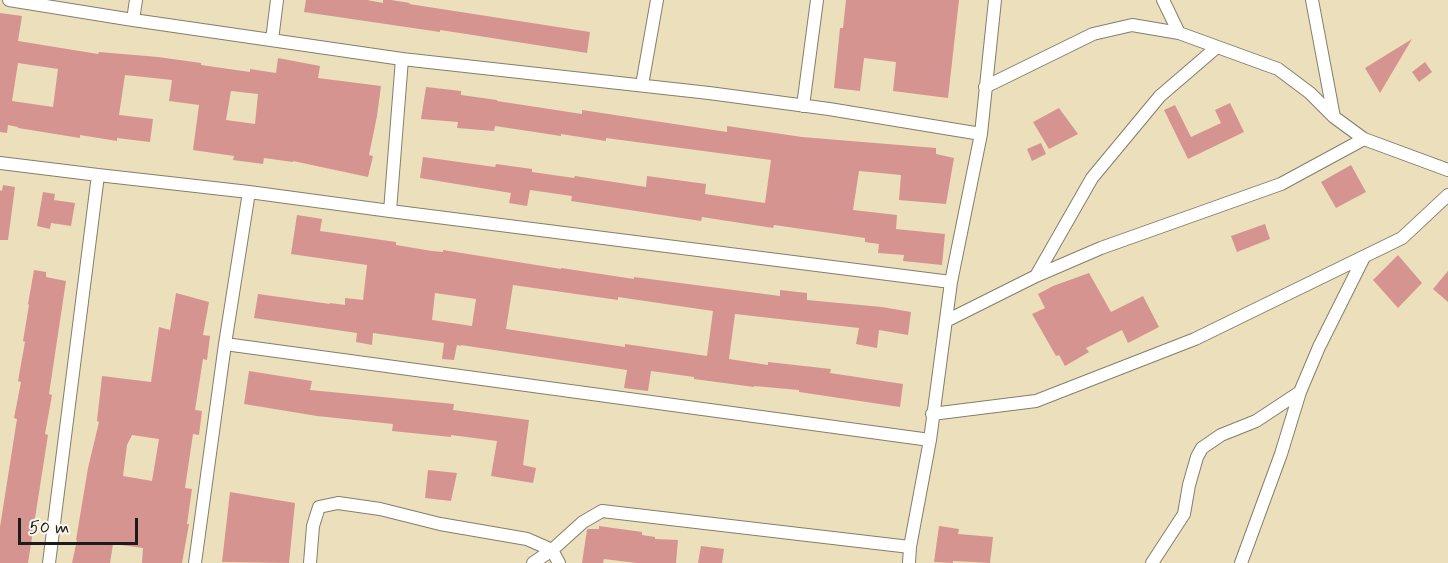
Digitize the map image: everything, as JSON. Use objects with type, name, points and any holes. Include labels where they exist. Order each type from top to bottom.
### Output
[{"type":"street","points":[[9,0],[402,58],[709,93],[981,134]]},
{"type":"street","points":[[133,20],[135,0]]},
{"type":"street","points":[[272,40],[277,0]]},
{"type":"street","points":[[642,85],[657,0]]},
{"type":"street","points":[[803,106],[817,0]]},
{"type":"street","points":[[909,563],[930,440],[951,282],[981,134],[995,0]]},
{"type":"street","points":[[1163,0],[1179,33]]},
{"type":"street","points":[[1312,0],[1334,117]]},
{"type":"street","points":[[985,87],[1093,34],[1132,25],[1179,33],[1278,69],[1310,93],[1334,117],[1364,139],[1448,170]]},
{"type":"street","points":[[1036,276],[1092,178],[1160,96],[1216,47]]},
{"type":"street","points":[[390,211],[402,58]]},
{"type":"street","points":[[946,321],[1036,276],[1101,248],[1281,184],[1364,139]]},
{"type":"street","points":[[0,163],[249,192],[951,282]]},
{"type":"street","points":[[49,563],[98,175]]},
{"type":"street","points":[[195,563],[225,344],[249,192]]},
{"type":"street","points":[[932,414],[1036,401],[1195,339],[1402,238],[1448,195]]},
{"type":"street","points":[[1241,563],[1281,454],[1300,392],[1319,347],[1364,257]]},
{"type":"street","points":[[225,344],[930,440]]},
{"type":"street","points":[[1152,563],[1184,514],[1194,466],[1202,448],[1221,435],[1256,421],[1300,392]]},
{"type":"street","points":[[310,563],[313,526],[319,507],[338,503],[380,509],[440,524],[527,539],[552,550],[559,563]]},
{"type":"street","points":[[533,563],[552,550],[583,522],[602,511],[910,547]]},
{"type":"building","points":[[306,0],[367,0],[383,3],[383,0],[391,0],[590,32],[587,53],[304,12]]},
{"type":"building","points":[[846,0],[959,0],[948,98],[893,91],[896,62],[864,58],[860,91],[834,88],[840,28],[843,28]]},
{"type":"building","points":[[0,13],[22,16],[18,41],[98,54],[99,52],[158,57],[250,72],[250,69],[276,73],[278,58],[320,66],[318,78],[381,86],[369,155],[373,156],[368,177],[293,161],[264,158],[263,164],[233,160],[234,156],[193,150],[199,105],[169,101],[172,80],[125,75],[119,115],[153,119],[150,142],[117,138],[117,141],[80,135],[80,138],[8,125],[7,133],[0,132]],"holes":[[[18,63],[58,69],[53,107],[12,101]],[[231,91],[258,94],[255,124],[226,120]]]},
{"type":"building","points":[[1412,39],[1380,93],[1365,68]]},
{"type":"building","points":[[1425,62],[1432,72],[1419,82],[1412,72]]},
{"type":"building","points":[[426,87],[461,91],[461,95],[582,114],[582,110],[727,132],[727,126],[802,137],[936,148],[936,154],[954,158],[946,204],[899,200],[901,175],[859,171],[853,210],[897,215],[896,229],[945,234],[942,265],[903,261],[904,255],[878,253],[879,244],[865,242],[865,238],[774,225],[773,228],[702,217],[701,221],[571,201],[572,196],[530,190],[527,206],[509,203],[511,193],[420,178],[423,157],[495,167],[496,164],[532,169],[532,172],[646,187],[647,176],[706,184],[705,194],[765,203],[771,160],[606,138],[606,141],[561,134],[561,136],[495,126],[494,131],[457,128],[458,122],[421,119]]},
{"type":"building","points":[[1230,103],[1244,132],[1188,159],[1164,110],[1175,105],[1191,137],[1221,123],[1215,110]]},
{"type":"building","points":[[1059,108],[1078,134],[1049,149],[1033,122]]},
{"type":"building","points":[[1041,143],[1046,154],[1032,161],[1027,149]]},
{"type":"building","points":[[1351,165],[1366,192],[1336,208],[1321,182]]},
{"type":"building","points":[[3,185],[15,187],[8,240],[0,240],[0,190],[2,191]]},
{"type":"building","points":[[43,192],[55,194],[54,200],[75,203],[71,226],[51,223],[50,229],[37,226]]},
{"type":"building","points":[[297,215],[322,219],[320,231],[396,242],[396,245],[432,251],[443,252],[443,250],[634,279],[634,277],[780,296],[780,290],[807,293],[807,300],[911,312],[908,335],[879,330],[877,348],[856,344],[859,328],[735,314],[729,359],[768,365],[768,362],[831,369],[830,373],[903,384],[900,407],[799,392],[799,390],[754,387],[651,371],[648,391],[624,388],[627,370],[461,345],[457,345],[454,360],[442,359],[444,343],[373,333],[372,345],[356,342],[357,333],[254,318],[258,294],[345,305],[345,298],[363,300],[367,265],[291,254]],"holes":[[[513,285],[713,311],[707,356],[625,344],[625,347],[506,329]],[[435,293],[476,299],[472,326],[432,320]]]},
{"type":"building","points":[[1265,224],[1270,239],[1237,252],[1231,236]]},
{"type":"building","points":[[1398,255],[1422,283],[1398,308],[1373,280]]},
{"type":"building","points":[[34,270],[46,272],[46,277],[66,281],[49,394],[52,395],[45,434],[48,435],[28,563],[0,563],[0,527],[17,419],[14,418],[21,382],[18,381]]},
{"type":"building","points":[[1448,271],[1448,302],[1433,289]]},
{"type":"building","points":[[1089,273],[1111,312],[1143,296],[1159,327],[1128,343],[1122,330],[1086,348],[1089,352],[1065,366],[1059,355],[1056,356],[1032,314],[1045,308],[1038,294]]},
{"type":"building","points":[[176,293],[209,302],[203,335],[210,336],[207,360],[203,359],[195,410],[202,411],[199,435],[193,434],[185,488],[192,489],[182,563],[142,563],[143,548],[113,544],[110,563],[72,563],[88,468],[99,422],[97,421],[102,376],[151,382],[159,327],[170,330]],"holes":[[[132,435],[159,439],[152,481],[123,476],[127,445]]]},
{"type":"building","points":[[249,371],[312,381],[310,390],[454,404],[453,410],[529,420],[523,465],[536,468],[533,483],[491,476],[497,441],[392,431],[393,424],[317,416],[244,404]]},
{"type":"building","points":[[428,470],[457,473],[451,501],[425,498]]},
{"type":"building","points":[[230,492],[295,503],[289,563],[222,562]]},
{"type":"building","points":[[599,526],[642,532],[642,535],[655,537],[655,539],[678,540],[676,563],[637,563],[604,559],[603,563],[582,563],[587,530],[599,529]]},
{"type":"building","points":[[939,526],[959,529],[958,534],[993,537],[990,563],[934,562]]},
{"type":"building","points":[[701,546],[724,549],[722,563],[698,563]]}]
